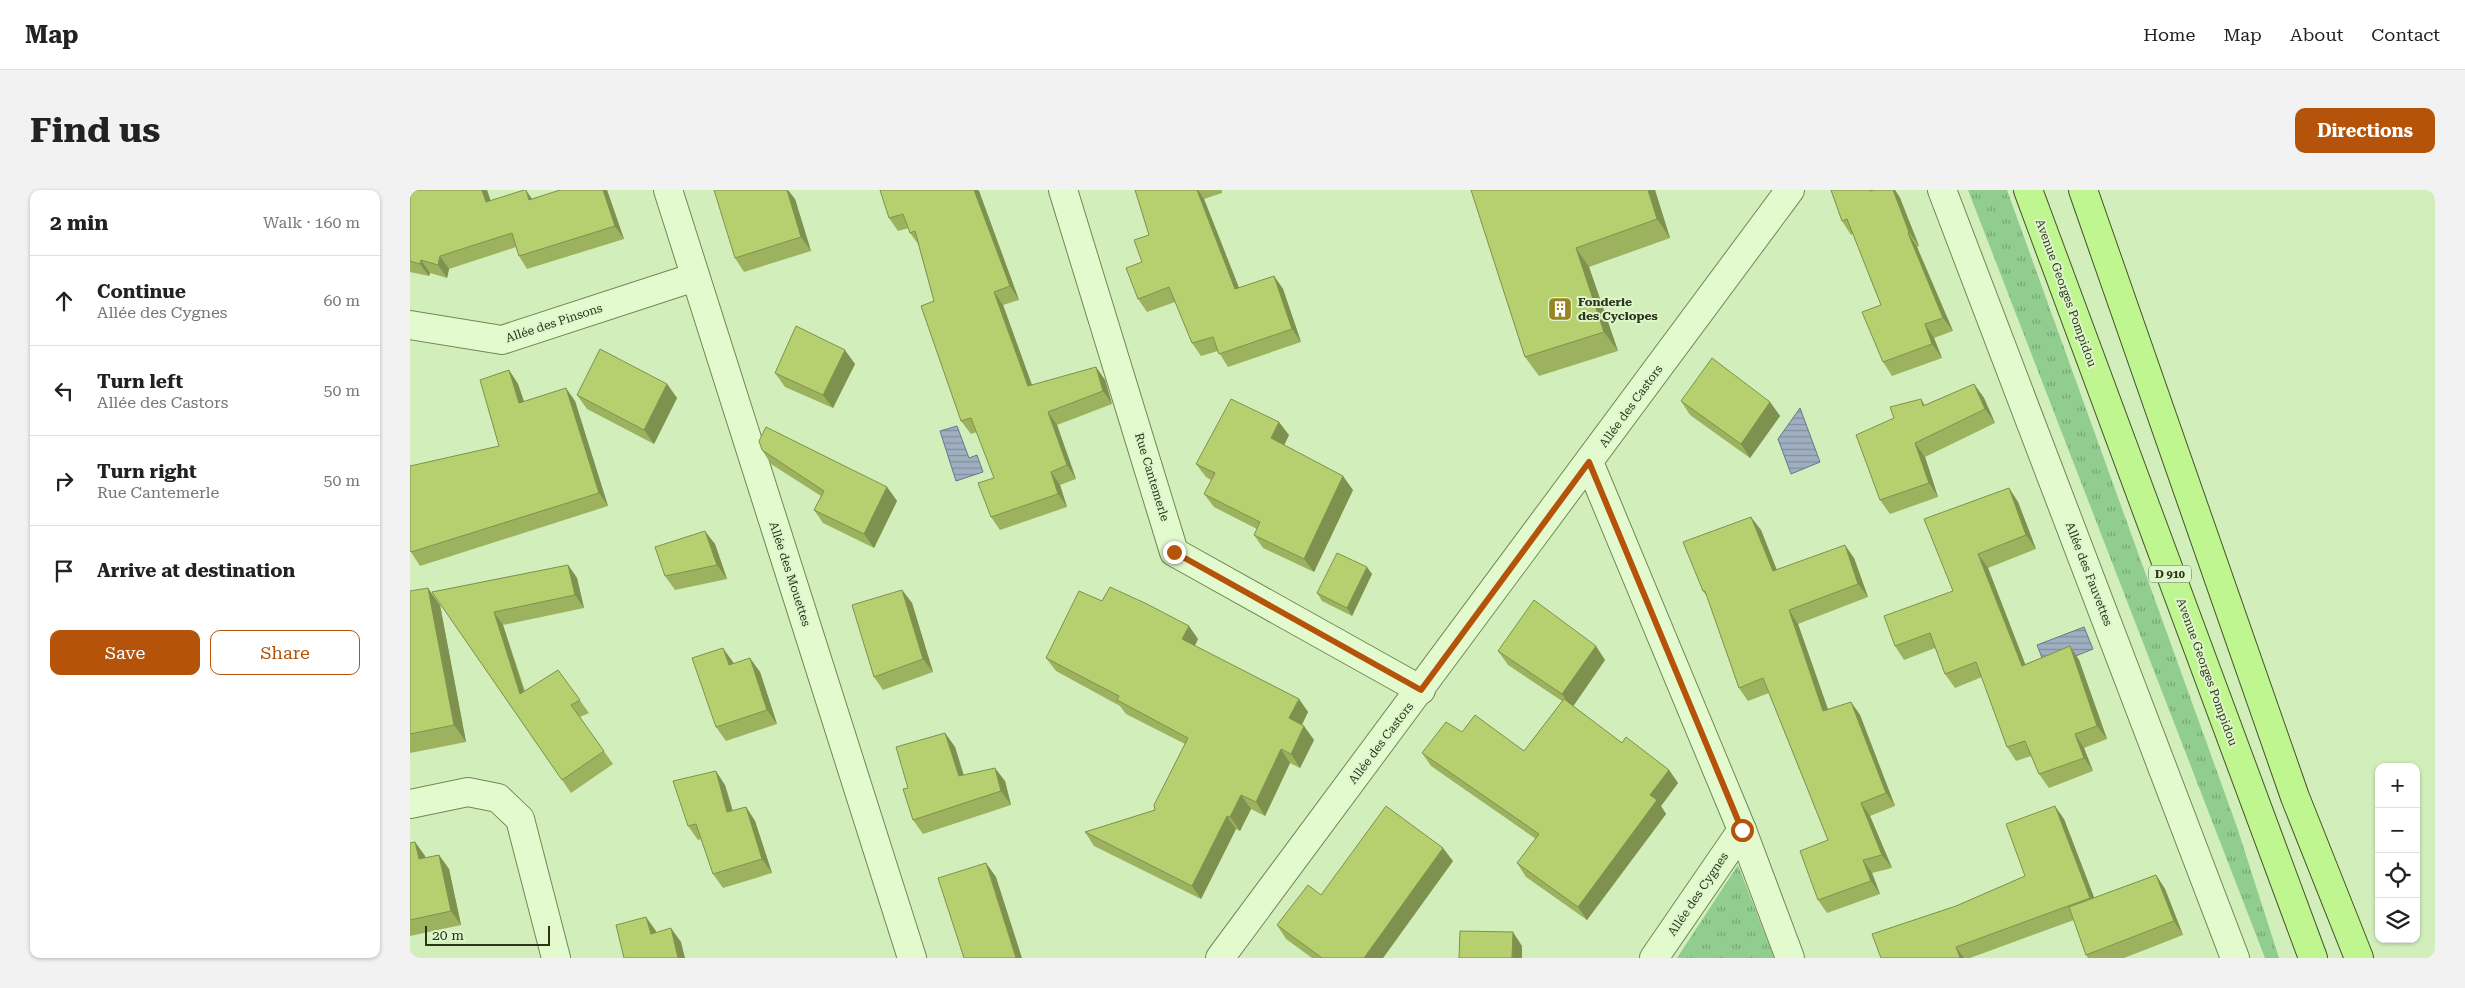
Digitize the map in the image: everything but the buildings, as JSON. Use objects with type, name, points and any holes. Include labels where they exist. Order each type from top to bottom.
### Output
[{"type":"main road","name":"Avenue Georges Pompidou","points":[[2028,190],[2313,958]]},
{"type":"main road","points":[[2083,190],[2295,797],[2359,958]]},
{"type":"street","name":"Allée des Mouettes","points":[[668,190],[912,958]]},
{"type":"street","name":"Rue Cantemerle","points":[[1063,190],[1174,552],[1421,690]]},
{"type":"street","name":"Allée des Castors","points":[[1220,958],[1421,690],[1790,190]]},
{"type":"street","name":"Allée des Fauvettes","points":[[1942,190],[2235,958]]},
{"type":"street","name":"Allée des Pinsons","points":[[410,325],[502,340],[695,277]]},
{"type":"street","points":[[1589,462],[1742,830],[1790,958]]},
{"type":"street","points":[[410,804],[468,792],[498,798],[520,819],[556,958]]},
{"type":"street","name":"Allée des Cygnes","points":[[1654,958],[1742,830]]},
{"type":"green space","points":[[1968,190],[2007,190],[2237,827],[2279,958],[2265,958]]},
{"type":"green space","points":[[1738,865],[1774,958],[1677,958]]},
{"type":"water","points":[[1800,408],[1820,462],[1791,474],[1778,439]]},
{"type":"water","points":[[957,426],[969,458],[977,455],[983,472],[956,481],[940,431]]},
{"type":"water","points":[[2084,627],[2093,649],[2046,668],[2037,645]]},
{"type":"place","name":"Fonderie des Cyclopes","points":[[1560,309]]},
{"type":"route","points":[[1174,552],[1421,690],[1589,462],[1742,830]]}]
